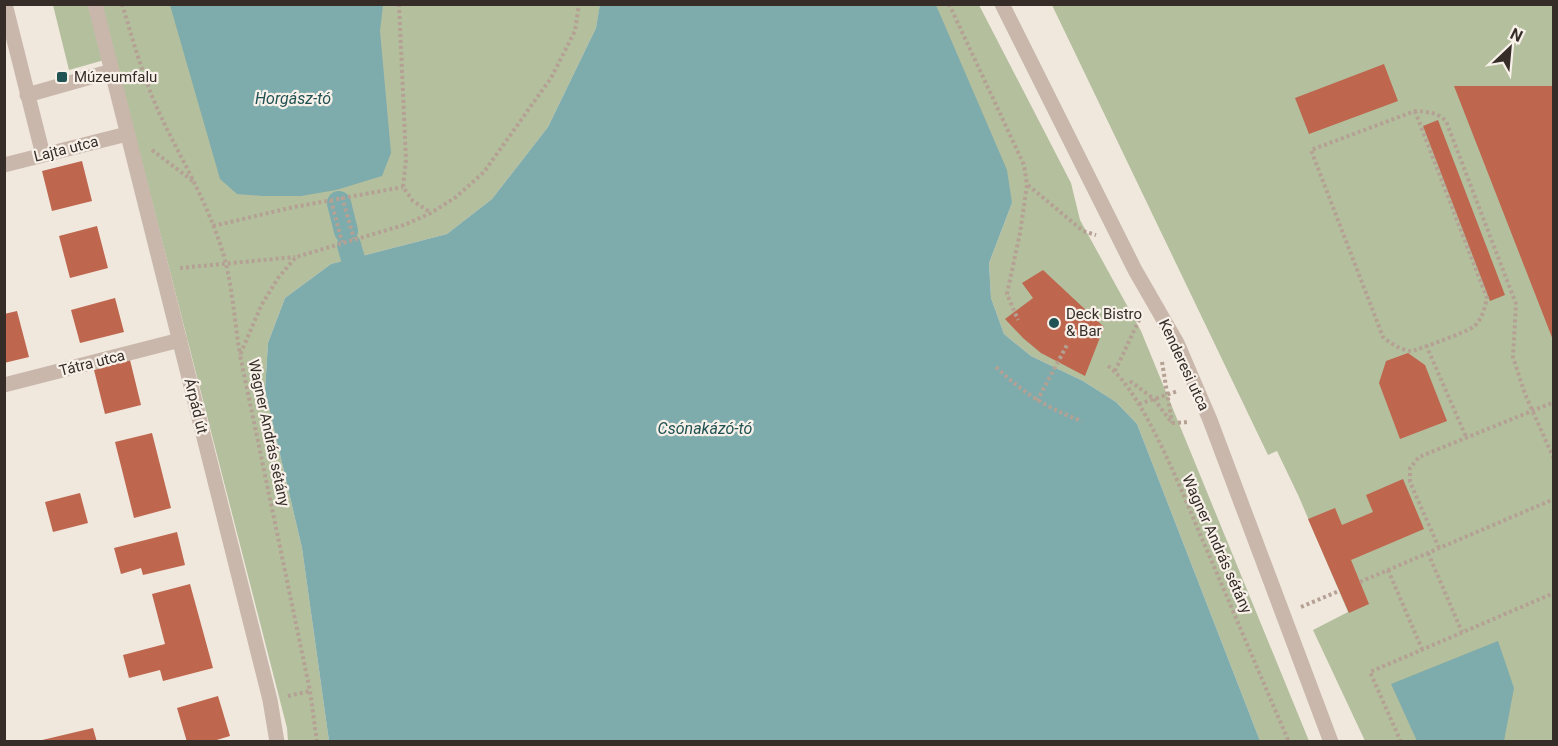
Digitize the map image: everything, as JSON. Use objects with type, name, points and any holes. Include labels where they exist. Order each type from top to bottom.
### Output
[{"type":"street","points":[[5,4],[43,155]]},
{"type":"street","name":"Árpád út","points":[[95,4],[270,700],[277,741]]},
{"type":"street","name":"Kenderesi utca","points":[[1002,4],[1135,270],[1177,343],[1210,420],[1331,741]]},
{"type":"street","points":[[27,95],[112,71]]},
{"type":"street","name":"Lajta utca","points":[[4,165],[127,134]]},
{"type":"street","name":"Tátra utca","points":[[4,385],[180,340]]},
{"type":"path","points":[[122,4],[142,69],[163,121],[196,184],[226,264],[240,356]]},
{"type":"path","points":[[399,4],[406,160],[403,187],[413,201],[431,213]]},
{"type":"path","points":[[162,270],[296,257],[404,225],[431,213],[456,197],[484,172],[551,78],[574,31],[579,4]]},
{"type":"path","points":[[949,4],[1024,165],[1027,185],[1007,294],[1018,320]]},
{"type":"path","points":[[1415,111],[1487,298],[1482,314],[1473,328],[1412,351],[1397,346],[1383,337],[1311,150],[1415,111],[1431,112],[1446,121],[1516,304],[1513,357],[1554,459]]},
{"type":"path","points":[[127,134],[173,164],[196,184]]},
{"type":"path","points":[[1027,185],[1075,224]]},
{"type":"path","points":[[213,226],[342,197],[403,187]]},
{"type":"path","points":[[342,197],[354,239]]},
{"type":"path","points":[[331,200],[342,242]]},
{"type":"path","name":"Wagner András sétány","points":[[296,257],[278,278],[261,306],[240,356],[310,692],[317,741]]},
{"type":"path","points":[[1115,371],[1136,328]]},
{"type":"path","points":[[1036,401],[1067,345]]},
{"type":"path","points":[[1426,345],[1467,439]]},
{"type":"path","points":[[1161,354],[1172,423]]},
{"type":"path","name":"Wagner András sétány","points":[[1108,366],[1115,371],[1139,404],[1181,490],[1289,741]]},
{"type":"path","points":[[996,367],[1036,401],[1082,422]]},
{"type":"path","points":[[1132,394],[1130,381],[1154,399],[1172,423]]},
{"type":"path","points":[[1139,404],[1178,391]]},
{"type":"path","points":[[1439,548],[1410,482],[1410,468],[1419,458],[1554,402]]},
{"type":"path","points":[[1172,423],[1193,421]]},
{"type":"path","points":[[1360,582],[1554,500]]},
{"type":"path","points":[[1428,553],[1462,632]]},
{"type":"path","points":[[1388,570],[1422,649]]},
{"type":"path","points":[[1284,614],[1339,591]]},
{"type":"path","points":[[1401,741],[1370,672],[1554,593]]},
{"type":"green space","points":[[53,5],[600,5],[596,28],[548,127],[492,199],[447,234],[331,264],[285,298],[268,343],[265,390],[302,548],[329,741],[288,741],[287,728],[115,57],[69,70]]},
{"type":"green space","points":[[936,5],[979,5],[1071,183],[1080,220],[1141,331],[1309,741],[1260,741],[1137,424],[1116,402],[1083,381],[1031,356],[1004,334],[991,298],[989,263],[1012,203]]},
{"type":"green space","points":[[1052,5],[1553,5],[1553,741],[1365,741],[1313,630],[1348,612],[1277,451],[1268,455]]},
{"type":"water","name":"Csónakázó-tó","points":[[600,4],[936,5],[1007,170],[1012,203],[989,263],[991,298],[1004,334],[1031,356],[1083,381],[1116,402],[1137,424],[1260,741],[329,741],[302,548],[265,390],[268,343],[285,298],[331,264],[447,234],[492,199],[548,127],[596,28]]},
{"type":"water","name":"Horgász-tó","points":[[170,5],[383,5],[380,31],[391,153],[382,176],[336,190],[301,196],[237,194],[220,179]]},
{"type":"water","points":[[1498,641],[1514,688],[1504,741],[1417,741],[1391,684]]},
{"type":"building","points":[[1384,64],[1398,101],[1309,134],[1295,98]]},
{"type":"building","points":[[1454,86],[1554,86],[1554,340],[1553,340]]},
{"type":"building","points":[[1438,120],[1505,295],[1490,301],[1423,126]]},
{"type":"building","points":[[82,161],[92,201],[52,211],[42,171]]},
{"type":"building","points":[[97,226],[108,268],[70,278],[59,236]]},
{"type":"building","name":"Deck Bistro & Bar","points":[[1043,270],[1104,327],[1085,376],[1041,353],[1005,319],[1033,298],[1022,283]]},
{"type":"building","points":[[115,298],[124,332],[80,343],[71,310]]},
{"type":"building","points":[[17,311],[29,357],[4,363],[4,314]]},
{"type":"building","points":[[1408,353],[1425,365],[1447,421],[1400,439],[1379,383],[1386,361]]},
{"type":"building","points":[[130,360],[141,405],[105,414],[94,370]]},
{"type":"building","points":[[152,433],[171,508],[134,518],[115,442]]},
{"type":"building","points":[[1403,479],[1424,529],[1351,560],[1369,604],[1349,613],[1308,519],[1335,508],[1342,525],[1373,512],[1366,495]]},
{"type":"building","points":[[80,493],[88,523],[53,532],[45,502]]},
{"type":"building","points":[[177,532],[185,565],[143,575],[141,568],[121,574],[114,548]]},
{"type":"building","points":[[190,584],[213,668],[163,681],[160,670],[129,678],[123,655],[165,644],[152,594]]},
{"type":"building","points":[[218,696],[230,736],[210,742],[187,742],[177,708]]},
{"type":"building","points":[[93,728],[97,742],[38,742],[38,741]]},
{"type":"waterway","points":[[339,203],[346,231]]},
{"type":"waterway","points":[[349,245],[353,259]]},
{"type":"place","name":"Múzeumfalu","points":[[62,77]]},
{"type":"place","name":"Deck Bistro & Bar","points":[[1054,323]]}]
